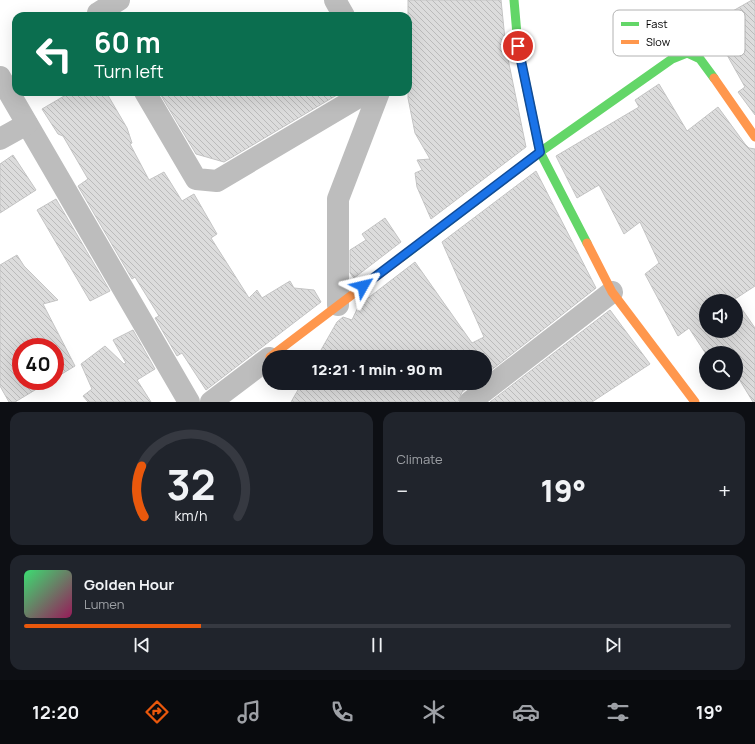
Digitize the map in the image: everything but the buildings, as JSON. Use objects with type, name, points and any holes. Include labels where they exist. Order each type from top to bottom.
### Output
[{"type":"street","points":[[100,12],[119,0]]},
{"type":"street","points":[[335,0],[342,12]]},
{"type":"street","points":[[514,0],[518,46],[540,152],[612,292],[695,402]]},
{"type":"street","points":[[279,350],[540,152],[672,59],[680,56]]},
{"type":"street","points":[[694,56],[700,59],[755,137]]},
{"type":"street","points":[[0,77],[189,402]]},
{"type":"street","points":[[147,96],[196,179],[217,181],[360,96]]},
{"type":"street","points":[[338,305],[338,199],[377,96]]},
{"type":"street","points":[[0,139],[27,124]]},
{"type":"street","points":[[470,402],[612,292]]},
{"type":"street","points":[[211,402],[262,363]]},
{"type":"traffic: fast","points":[[514,0],[518,46],[540,152],[587,243]]},
{"type":"traffic: fast","points":[[402,257],[540,152],[672,59],[680,56]]},
{"type":"traffic: fast","points":[[694,56],[700,59],[714,78]]},
{"type":"traffic: slow","points":[[714,78],[755,137]]},
{"type":"traffic: slow","points":[[587,243],[612,292],[695,402]]},
{"type":"traffic: slow","points":[[279,350],[402,257]]},
{"type":"route","points":[[363,286],[540,152],[518,46]]}]
